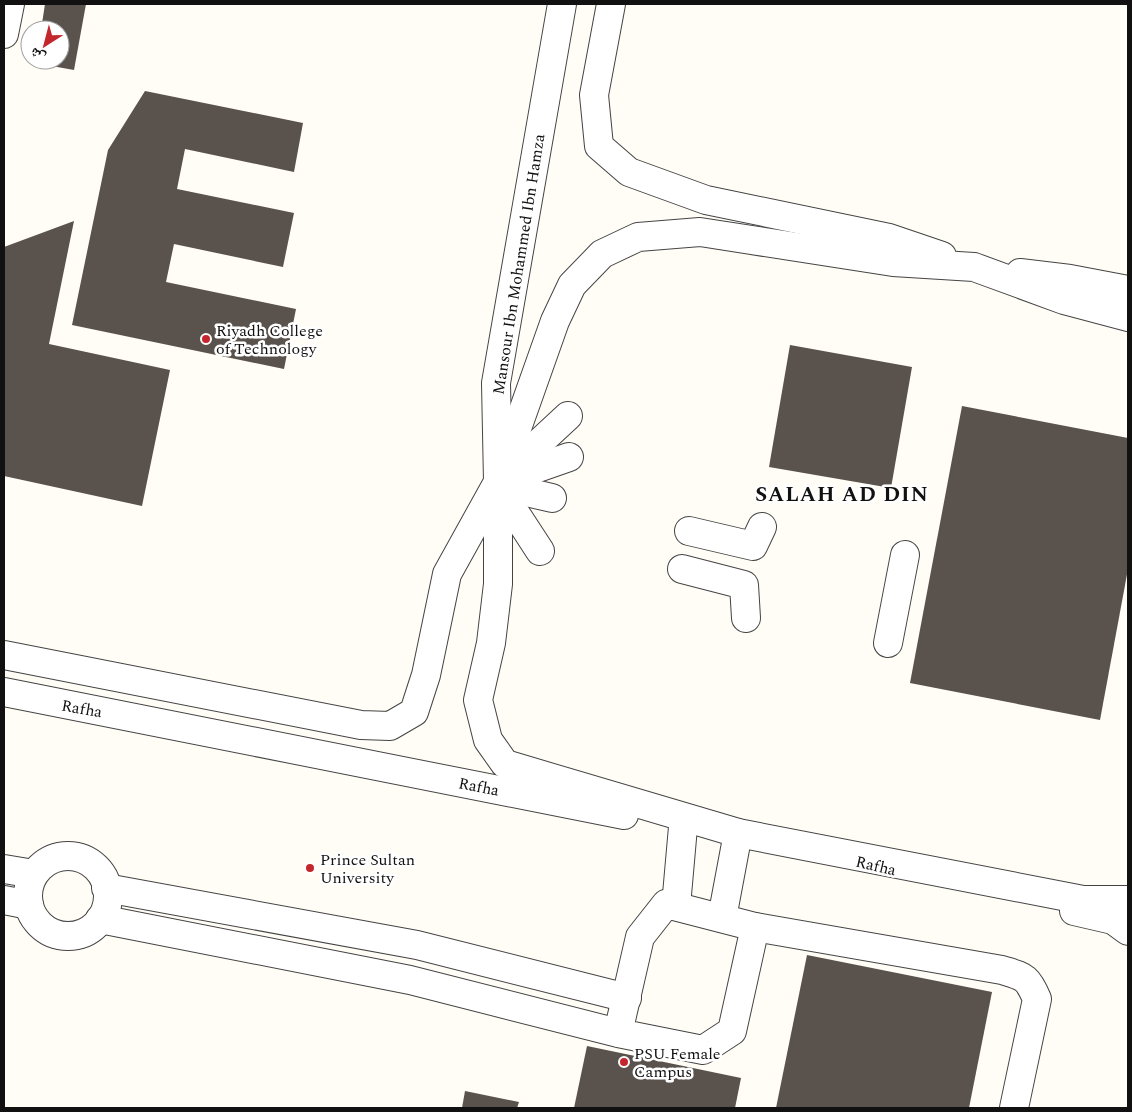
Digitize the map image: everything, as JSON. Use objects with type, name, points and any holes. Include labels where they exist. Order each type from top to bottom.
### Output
[{"type":"street","points":[[4,34],[10,4]]},
{"type":"street","name":"Mansour Ibn Mohammed Ibn Hamza","points":[[562,4],[496,383],[498,584],[491,643],[478,700],[488,740],[505,764],[738,833]]},
{"type":"street","points":[[611,4],[594,95],[599,146],[629,172],[706,200],[889,238],[1064,300],[1128,317]]},
{"type":"street","points":[[4,654],[361,726],[390,726],[414,712],[426,675],[446,574],[498,483],[555,321],[572,284],[602,254],[638,236],[700,232],[893,262],[974,267],[1070,279],[1128,290]]},
{"type":"street","points":[[498,483],[568,416]]},
{"type":"street","points":[[498,483],[568,457]]},
{"type":"street","points":[[498,483],[552,498]]},
{"type":"street","points":[[498,483],[540,551]]},
{"type":"street","points":[[689,531],[757,536],[744,585],[746,618]]},
{"type":"street","points":[[888,643],[905,555]]},
{"type":"street","points":[[682,570],[744,585]]},
{"type":"street","name":"Rafha","points":[[4,692],[683,827],[738,833],[1113,920],[1128,931]]},
{"type":"street","points":[[676,906],[683,827]]},
{"type":"street","points":[[722,918],[738,833],[1084,900],[1128,900]]},
{"type":"street","points":[[69,856],[82,859],[103,876],[106,888],[105,911],[96,926],[80,935],[54,934],[42,927],[34,917],[16,902],[28,894],[34,874],[43,864],[55,858],[69,856]]},
{"type":"street","points":[[4,869],[34,874]]},
{"type":"street","points":[[106,888],[417,945],[627,998]]},
{"type":"street","points":[[618,1033],[640,937],[666,904],[755,927],[1002,970],[1024,978],[1032,987],[1037,999],[1014,1108]]},
{"type":"street","points":[[100,919],[410,980],[618,1033],[703,1050],[732,1031],[755,927]]},
{"type":"building","points":[[45,4],[86,4],[74,70],[70,69],[70,20],[43,20]]},
{"type":"building","points":[[145,91],[303,123],[294,172],[185,149],[177,189],[294,213],[283,267],[174,244],[166,282],[296,309],[284,369],[72,325],[108,150]]},
{"type":"building","points":[[74,221],[49,344],[170,370],[142,506],[4,476],[4,247]]},
{"type":"building","points":[[790,345],[912,367],[891,488],[769,467]]},
{"type":"building","points":[[962,406],[1128,438],[1128,569],[1100,720],[910,683]]},
{"type":"building","points":[[807,955],[992,992],[969,1108],[776,1108]]},
{"type":"building","name":"PSU Female Campus","points":[[587,1046],[741,1078],[735,1108],[574,1108]]},
{"type":"building","points":[[465,1091],[519,1102],[517,1108],[462,1108]]},
{"type":"place","name":"Riyadh College of Technology","points":[[206,339]]},
{"type":"place","name":"Prince Sultan University","points":[[310,868]]},
{"type":"place","name":"PSU Female Campus","points":[[624,1062]]},
{"type":"district","name":"SALAH AD DIN","points":[[842,494]]}]
